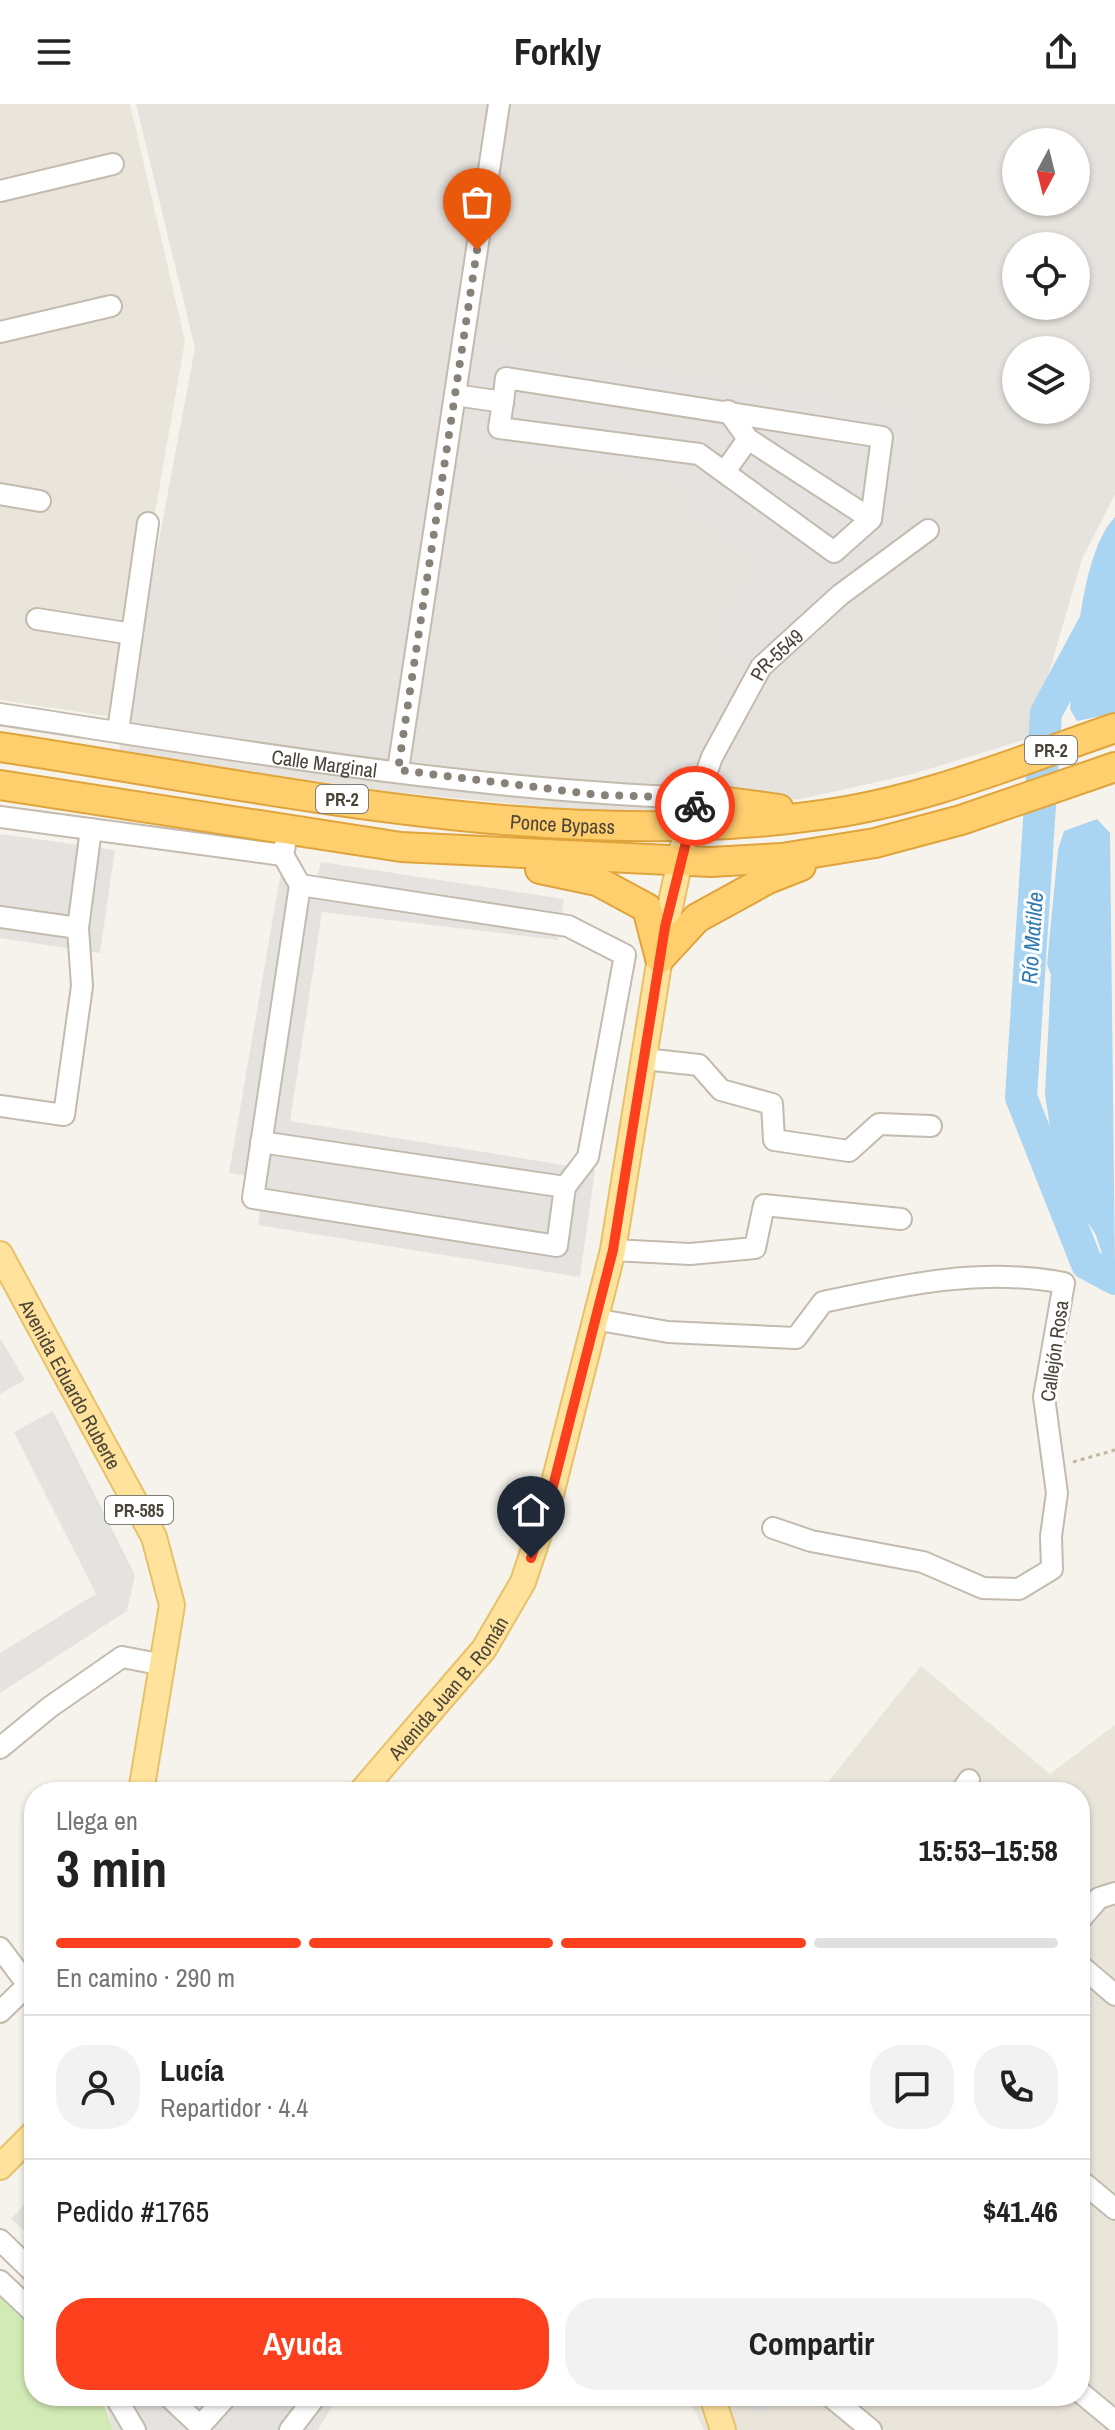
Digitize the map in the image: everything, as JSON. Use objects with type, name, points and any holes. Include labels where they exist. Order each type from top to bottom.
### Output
[{"type":"highway","name":"Ponce Bypass","points":[[0,747],[413,809],[502,818],[687,827],[823,815],[891,802],[1115,728]]},
{"type":"highway","name":"Ponce Bypass","points":[[0,785],[285,842],[679,862],[744,861],[853,847],[992,809],[1115,767]]},
{"type":"highway","points":[[697,798],[823,815]]},
{"type":"highway","points":[[660,958],[697,918],[768,879],[853,847]]},
{"type":"highway","points":[[460,851],[597,881],[640,904],[647,908],[660,958]]},
{"type":"main road","name":"Avenida Juan B. Román","points":[[370,1782],[484,1649],[523,1582],[547,1510],[613,1250],[660,958],[687,827]]},
{"type":"main road","name":"Avenida Eduardo Ruberte","points":[[0,1254],[154,1537],[172,1605],[143,1782]]},
{"type":"main road","points":[[0,2167],[24,2143]]},
{"type":"main road","points":[[715,2406],[723,2430]]},
{"type":"street","points":[[398,770],[499,104]]},
{"type":"street","points":[[0,191],[113,164]]},
{"type":"street","points":[[0,332],[111,306]]},
{"type":"street","points":[[506,378],[882,437],[871,519],[834,552],[726,470],[699,454],[499,428],[503,402],[506,378]]},
{"type":"street","points":[[455,395],[503,402]]},
{"type":"street","points":[[728,411],[748,439],[871,519]]},
{"type":"street","points":[[726,470],[748,439]]},
{"type":"street","points":[[0,494],[40,501]]},
{"type":"street","points":[[118,731],[148,523]]},
{"type":"street","name":"PR-5549","points":[[687,827],[712,757],[761,667],[840,595],[928,530]]},
{"type":"street","points":[[37,619],[132,634]]},
{"type":"street","name":"Calle Marginal","points":[[0,714],[599,795],[697,798]]},
{"type":"street","points":[[0,817],[91,829],[285,842],[300,885],[253,1198],[557,1246],[565,1187],[588,1157],[625,955],[568,926],[300,885]]},
{"type":"street","points":[[0,1106],[64,1115],[82,986],[78,928],[91,829]]},
{"type":"street","points":[[0,917],[78,928]]},
{"type":"street","points":[[644,1059],[699,1065],[721,1090],[772,1104],[774,1140],[849,1151],[879,1124],[931,1126]]},
{"type":"street","points":[[261,1142],[565,1187]]},
{"type":"street","points":[[613,1250],[690,1254],[755,1248],[764,1205],[901,1219]]},
{"type":"street","name":"Callejón Rosa","points":[[594,1319],[668,1332],[796,1338],[823,1302],[928,1280],[1024,1275],[1064,1283],[1044,1397],[1057,1493],[1052,1569],[1019,1589],[983,1588],[923,1562],[811,1541],[773,1528]]},
{"type":"street","points":[[0,1748],[50,1707],[122,1657],[164,1665]]},
{"type":"street","points":[[1090,1908],[1099,1898],[1115,1893]]},
{"type":"street","points":[[0,1948],[24,1980]]},
{"type":"street","points":[[1090,1974],[1115,1995]]},
{"type":"street","points":[[0,2012],[24,1989]]},
{"type":"street","points":[[1090,2188],[1115,2209]]},
{"type":"street","points":[[0,2240],[24,2263]]},
{"type":"street","points":[[0,2281],[24,2304]]},
{"type":"street","points":[[1090,2400],[1115,2421]]},
{"type":"street","points":[[121,2406],[135,2430]]},
{"type":"street","points":[[179,2406],[200,2426],[218,2406]]},
{"type":"street","points":[[290,2430],[308,2406]]},
{"type":"street","points":[[842,2406],[871,2430]]},
{"type":"path","points":[[1054,1467],[1115,1450]]},
{"type":"shaded area","points":[[0,104],[130,104],[185,341],[119,718],[0,700]]},
{"type":"shaded area","points":[[136,104],[1115,104],[1115,494],[1082,559],[1030,738],[913,774],[801,799],[624,814],[393,792],[119,753],[195,348]]},
{"type":"shaded area","points":[[484,348],[911,412],[893,536],[751,663],[719,642],[762,562],[691,509],[694,483],[469,445]]},
{"type":"shaded area","points":[[0,834],[115,850],[100,953],[0,938]]},
{"type":"shaded area","points":[[321,862],[564,899],[558,940],[322,912],[290,1121],[595,1170],[580,1277],[258,1225],[265,1179],[229,1173],[281,871],[317,876]]},
{"type":"shaded area","points":[[0,1338],[25,1380],[0,1394]]},
{"type":"shaded area","points":[[53,1411],[135,1575],[127,1611],[0,1693],[0,1653],[96,1594],[14,1432]]},
{"type":"shaded area","points":[[921,1666],[1050,1774],[1115,1725],[1115,2430],[704,2430],[692,2406],[1090,2406],[1090,1782],[828,1782]]},
{"type":"shaded area","points":[[24,2205],[24,2230],[11,2219]]},
{"type":"shaded area","points":[[106,2406],[332,2406],[318,2430],[113,2430]]},
{"type":"shaded area","points":[[749,2406],[770,2406],[760,2417]]},
{"type":"green space","points":[[0,2296],[24,2316],[24,2406],[105,2406],[113,2430],[0,2430]]},
{"type":"water","points":[[1115,517],[1115,713],[1077,721],[1070,709],[1087,581],[1103,534]]},
{"type":"water","points":[[1097,819],[1110,833],[1115,1269],[1104,1260],[1096,1235],[1057,1175],[1045,1094],[1051,975],[1047,964],[1058,850],[1064,831]]},
{"type":"waterway","name":"Río Matilde","points":[[1115,585],[1046,713],[1021,1097],[1087,1264],[1115,1279]]},
{"type":"way so far","points":[[477,250],[398,770],[599,795],[697,798],[695,806]]},
{"type":"route","points":[[531,1558],[547,1510],[613,1250],[665,927],[683,843],[695,806]]}]
